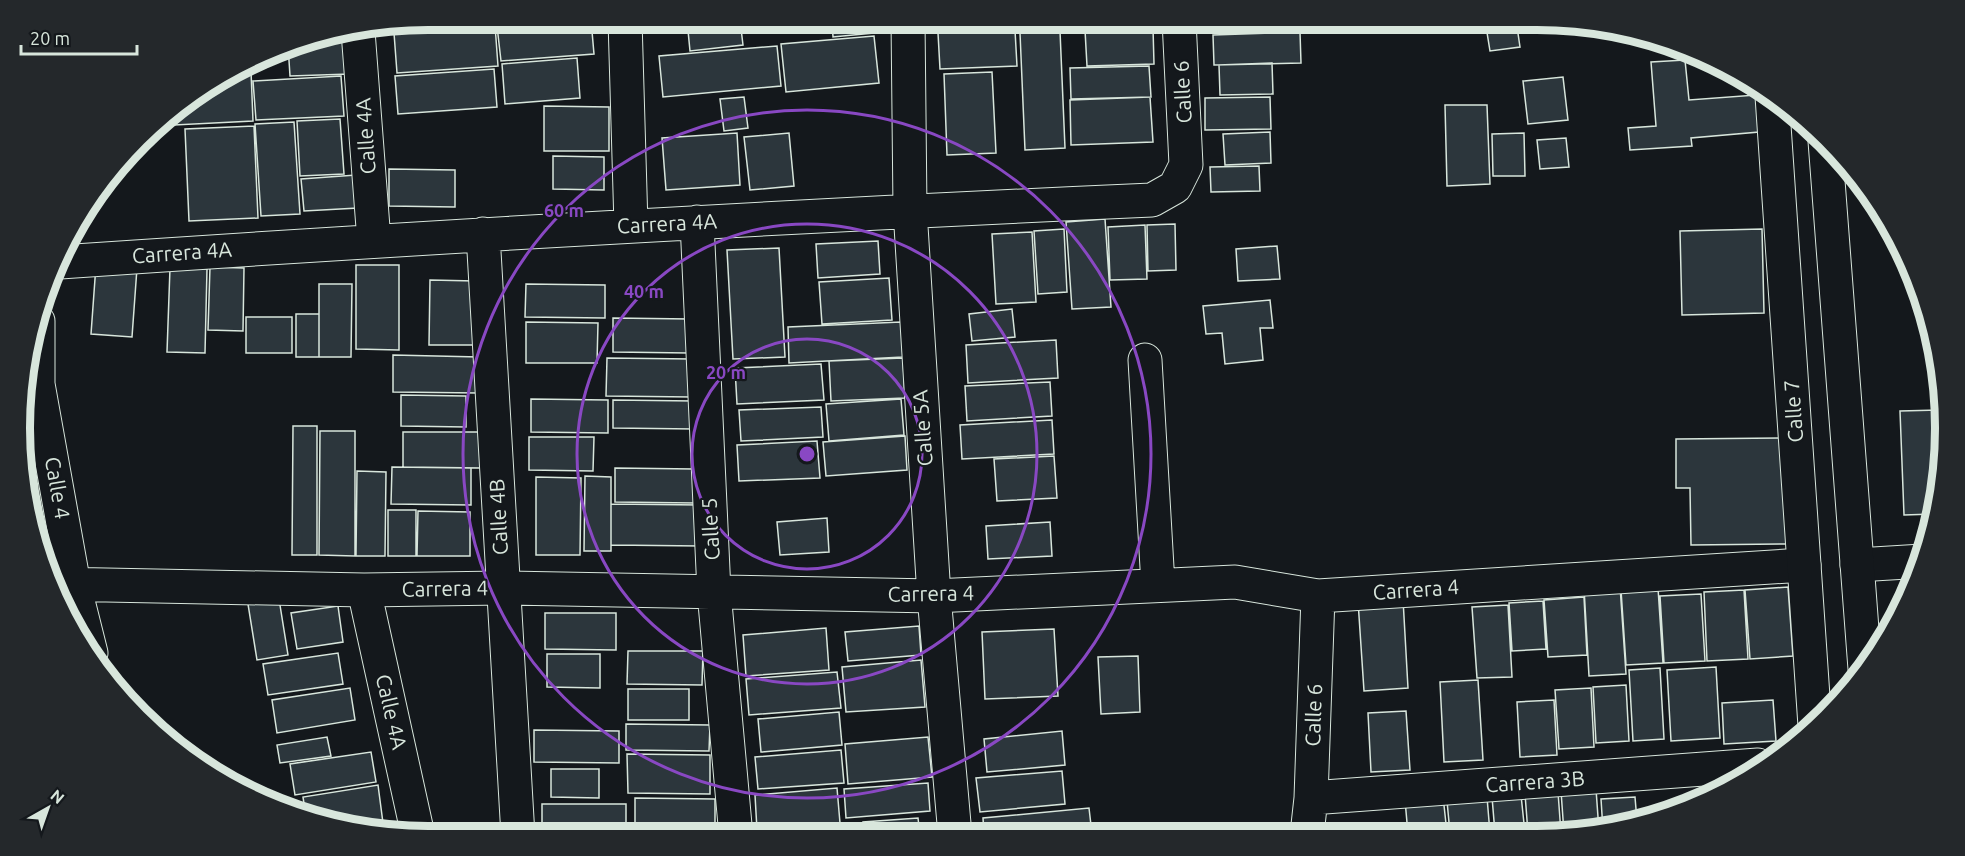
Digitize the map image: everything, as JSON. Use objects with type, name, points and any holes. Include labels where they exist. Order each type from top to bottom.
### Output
[{"type":"street","points":[[625,30],[631,226]]},
{"type":"street","name":"Calle 5A","points":[[908,30],[910,210],[934,596],[954,826]]},
{"type":"street","name":"Calle 6","points":[[1179,30],[1186,165]]},
{"type":"street","name":"Calle 4A","points":[[358,36],[374,241]]},
{"type":"street","name":"Calle 7","points":[[1773,108],[1814,713]]},
{"type":"street","points":[[1826,156],[1864,655]]},
{"type":"street","name":"Carrera 4A","points":[[67,262],[483,234],[910,210],[1152,200],[1175,187],[1186,165]]},
{"type":"street","name":"Calle 5","points":[[697,222],[714,592],[735,826]]},
{"type":"street","name":"Calle 4B","points":[[483,234],[517,826]]},
{"type":"street","name":"Calle 4","points":[[38,350],[38,384],[65,585],[76,613]]},
{"type":"street","points":[[1145,360],[1158,585]]},
{"type":"street","points":[[1857,565],[1912,562]]},
{"type":"street","name":"Carrera 4","points":[[65,585],[364,590],[502,588],[934,596],[1235,582],[1318,596],[1804,565]]},
{"type":"street","name":"Calle 4A","points":[[364,590],[416,826]]},
{"type":"street","name":"Calle 6","points":[[1308,826],[1311,798],[1318,596]]},
{"type":"street","name":"Carrera 3B","points":[[1311,798],[1747,766]]},
{"type":"shaded area","points":[[32,474],[44,531],[38,506]]},
{"type":"building","points":[[432,30],[495,30],[498,66],[397,73],[394,33]]},
{"type":"building","points":[[497,30],[592,30],[594,54],[501,61]]},
{"type":"building","points":[[688,30],[741,30],[743,45],[690,51]]},
{"type":"building","points":[[833,30],[884,30],[884,32],[833,37]]},
{"type":"building","points":[[1015,30],[1017,66],[940,69],[938,33]]},
{"type":"building","points":[[1085,30],[1153,30],[1154,64],[1087,66]]},
{"type":"building","points":[[1219,30],[1296,30],[1219,32]]},
{"type":"building","points":[[1487,30],[1517,30],[1520,47],[1490,51]]},
{"type":"building","points":[[1060,31],[1065,148],[1025,150],[1020,33]]},
{"type":"building","points":[[1300,32],[1301,63],[1214,65],[1213,35]]},
{"type":"building","points":[[874,36],[879,83],[786,92],[781,44]]},
{"type":"building","points":[[348,38],[350,74],[290,76],[289,55]]},
{"type":"building","points":[[777,46],[781,86],[663,97],[659,56]]},
{"type":"building","points":[[577,58],[580,98],[505,104],[502,64]]},
{"type":"building","points":[[1685,60],[1689,100],[1756,96],[1759,132],[1691,138],[1692,146],[1630,150],[1628,128],[1656,126],[1651,62]]},
{"type":"building","points":[[1272,63],[1273,94],[1220,95],[1219,65]]},
{"type":"building","points":[[1149,66],[1151,97],[1071,99],[1070,68]]},
{"type":"building","points":[[494,69],[497,107],[398,114],[395,76]]},
{"type":"building","points":[[251,72],[253,121],[170,125],[207,97]]},
{"type":"building","points":[[992,72],[996,153],[947,155],[944,74]]},
{"type":"building","points":[[341,76],[344,116],[256,120],[253,81]]},
{"type":"building","points":[[1563,77],[1568,120],[1528,124],[1523,81]]},
{"type":"building","points":[[744,97],[748,128],[724,131],[720,99]]},
{"type":"building","points":[[1150,97],[1153,142],[1071,145],[1070,100]]},
{"type":"building","points":[[1270,97],[1271,129],[1205,130],[1205,98]]},
{"type":"building","points":[[1445,105],[1487,105],[1490,184],[1447,186]]},
{"type":"building","points":[[544,106],[609,107],[609,151],[544,151]]},
{"type":"building","points":[[340,119],[344,174],[300,176],[297,121]]},
{"type":"building","points":[[294,122],[300,214],[261,216],[255,124]]},
{"type":"building","points":[[254,126],[258,218],[189,221],[185,129]]},
{"type":"building","points":[[1270,132],[1271,163],[1225,165],[1223,134]]},
{"type":"building","points":[[737,133],[740,185],[666,190],[662,138]]},
{"type":"building","points":[[789,133],[794,186],[750,190],[744,137]]},
{"type":"building","points":[[1524,133],[1525,176],[1493,176],[1492,134]]},
{"type":"building","points":[[1566,138],[1569,167],[1540,169],[1537,140]]},
{"type":"building","points":[[553,156],[604,157],[604,190],[553,189]]},
{"type":"building","points":[[1259,166],[1260,191],[1211,192],[1210,167]]},
{"type":"building","points":[[389,169],[455,170],[455,207],[389,206]]},
{"type":"building","points":[[356,175],[358,208],[304,211],[301,179]]},
{"type":"building","points":[[1105,219],[1111,307],[1072,309],[1066,222]]},
{"type":"building","points":[[1175,224],[1176,270],[1148,271],[1147,225]]},
{"type":"building","points":[[1145,225],[1147,279],[1110,280],[1108,227]]},
{"type":"building","points":[[1064,229],[1067,292],[1038,294],[1034,231]]},
{"type":"building","points":[[1762,229],[1764,313],[1682,315],[1680,231]]},
{"type":"building","points":[[1032,232],[1036,302],[996,304],[992,234]]},
{"type":"building","points":[[878,241],[880,274],[818,278],[816,244]]},
{"type":"building","points":[[1277,246],[1280,279],[1238,281],[1236,249]]},
{"type":"building","points":[[779,248],[785,357],[733,359],[727,250]]},
{"type":"building","points":[[96,265],[137,268],[132,337],[91,334]]},
{"type":"building","points":[[356,265],[399,265],[399,350],[356,349]]},
{"type":"building","points":[[210,267],[244,268],[243,331],[208,330]]},
{"type":"building","points":[[170,268],[207,269],[205,353],[167,352]]},
{"type":"building","points":[[889,278],[892,320],[822,324],[819,282]]},
{"type":"building","points":[[430,280],[475,281],[475,345],[429,345]]},
{"type":"building","points":[[319,284],[352,284],[351,357],[319,357]]},
{"type":"building","points":[[526,284],[605,285],[605,318],[525,317]]},
{"type":"building","points":[[1270,300],[1273,328],[1260,328],[1263,360],[1225,364],[1222,333],[1206,334],[1203,306]]},
{"type":"building","points":[[1012,309],[1015,337],[972,341],[969,314]]},
{"type":"building","points":[[296,314],[319,314],[319,357],[296,357]]},
{"type":"building","points":[[246,317],[292,317],[292,353],[246,353]]},
{"type":"building","points":[[613,318],[690,319],[689,353],[613,352]]},
{"type":"building","points":[[526,322],[598,323],[597,363],[526,363]]},
{"type":"building","points":[[901,322],[903,357],[789,363],[788,327]]},
{"type":"building","points":[[1056,340],[1058,378],[968,383],[966,345]]},
{"type":"building","points":[[393,355],[479,357],[478,393],[393,392]]},
{"type":"building","points":[[607,358],[692,359],[692,397],[606,396]]},
{"type":"building","points":[[903,358],[905,398],[831,401],[829,361]]},
{"type":"building","points":[[821,364],[824,400],[737,404],[735,368]]},
{"type":"building","points":[[1050,382],[1052,416],[967,421],[965,386]]},
{"type":"building","points":[[401,395],[466,396],[466,427],[401,426]]},
{"type":"building","points":[[531,399],[608,400],[608,433],[531,432]]},
{"type":"building","points":[[901,399],[904,435],[829,441],[826,404]]},
{"type":"building","points":[[613,400],[694,401],[694,429],[613,428]]},
{"type":"building","points":[[821,407],[823,437],[741,441],[739,410]]},
{"type":"building","points":[[1934,410],[1932,480],[1925,514],[1904,515],[1900,411]]},
{"type":"building","points":[[1052,420],[1054,454],[962,459],[960,425]]},
{"type":"building","points":[[293,426],[317,426],[317,555],[292,555]]},
{"type":"building","points":[[320,431],[355,431],[355,556],[319,555]]},
{"type":"building","points":[[403,432],[482,432],[482,468],[403,467]]},
{"type":"building","points":[[905,436],[907,470],[826,476],[823,442]]},
{"type":"building","points":[[529,437],[594,437],[593,471],[529,470]]},
{"type":"building","points":[[1787,438],[1790,544],[1691,545],[1690,488],[1676,488],[1676,439]]},
{"type":"building","points":[[817,441],[820,478],[739,481],[737,445]]},
{"type":"building","points":[[1054,456],[1057,498],[997,501],[994,459]]},
{"type":"building","points":[[392,467],[471,468],[471,505],[391,504]]},
{"type":"building","points":[[615,468],[694,469],[694,503],[615,502]]},
{"type":"building","points":[[357,471],[386,472],[385,556],[356,556]]},
{"type":"building","points":[[585,476],[611,477],[611,551],[584,551]]},
{"type":"building","points":[[536,477],[581,478],[580,555],[536,555]]},
{"type":"building","points":[[611,504],[701,505],[701,546],[611,545]]},
{"type":"building","points":[[388,510],[416,510],[416,556],[388,556]]},
{"type":"building","points":[[418,511],[470,512],[470,556],[417,556]]},
{"type":"building","points":[[827,518],[829,552],[780,555],[777,522]]},
{"type":"building","points":[[1050,522],[1052,556],[988,559],[986,526]]},
{"type":"building","points":[[1620,586],[1626,674],[1589,676],[1584,588]]},
{"type":"building","points":[[1788,587],[1793,656],[1750,659],[1745,590]]},
{"type":"building","points":[[1658,588],[1663,663],[1626,665],[1621,590]]},
{"type":"building","points":[[1744,590],[1748,659],[1707,661],[1704,592]]},
{"type":"building","points":[[1701,594],[1705,661],[1664,663],[1660,596]]},
{"type":"building","points":[[1584,597],[1587,655],[1548,657],[1544,600]]},
{"type":"building","points":[[279,599],[288,655],[257,660],[248,604]]},
{"type":"building","points":[[1403,599],[1408,688],[1364,691],[1358,601]]},
{"type":"building","points":[[1543,601],[1546,649],[1512,651],[1509,603]]},
{"type":"building","points":[[1508,605],[1512,677],[1477,678],[1472,607]]},
{"type":"building","points":[[338,606],[343,642],[297,649],[291,613]]},
{"type":"building","points":[[545,613],[616,613],[616,650],[545,649]]},
{"type":"building","points":[[919,626],[921,655],[848,661],[845,632]]},
{"type":"building","points":[[826,628],[829,670],[746,676],[743,635]]},
{"type":"building","points":[[1054,629],[1058,696],[985,699],[982,632]]},
{"type":"building","points":[[628,651],[703,651],[702,685],[627,684]]},
{"type":"building","points":[[338,653],[343,684],[268,695],[263,664]]},
{"type":"building","points":[[547,654],[600,654],[600,688],[547,687]]},
{"type":"building","points":[[1138,656],[1140,712],[1101,714],[1098,657]]},
{"type":"building","points":[[921,660],[925,707],[846,712],[842,667]]},
{"type":"building","points":[[1716,667],[1720,738],[1671,741],[1667,670]]},
{"type":"building","points":[[1660,668],[1664,739],[1633,741],[1629,670]]},
{"type":"building","points":[[837,672],[841,708],[749,715],[746,679]]},
{"type":"building","points":[[1478,680],[1483,760],[1444,762],[1440,682]]},
{"type":"building","points":[[1626,685],[1629,741],[1596,743],[1593,687]]},
{"type":"building","points":[[350,688],[355,720],[277,733],[272,700]]},
{"type":"building","points":[[1591,688],[1594,747],[1559,749],[1555,690]]},
{"type":"building","points":[[628,689],[689,689],[689,720],[628,720]]},
{"type":"building","points":[[1554,700],[1557,755],[1520,757],[1517,702]]},
{"type":"building","points":[[1773,700],[1776,741],[1724,744],[1722,703]]},
{"type":"building","points":[[1406,711],[1410,770],[1371,772],[1368,713]]},
{"type":"building","points":[[839,712],[842,745],[761,752],[758,719]]},
{"type":"building","points":[[626,724],[710,725],[709,751],[626,750]]},
{"type":"building","points":[[534,730],[619,731],[619,763],[534,762]]},
{"type":"building","points":[[1062,731],[1065,765],[987,772],[984,739]]},
{"type":"building","points":[[327,737],[331,756],[280,763],[277,745]]},
{"type":"building","points":[[928,737],[932,777],[848,784],[845,744]]},
{"type":"building","points":[[841,750],[844,783],[758,789],[755,757]]},
{"type":"building","points":[[371,752],[376,782],[295,795],[290,764]]},
{"type":"building","points":[[627,754],[710,755],[710,794],[628,793]]},
{"type":"building","points":[[551,769],[599,769],[599,798],[551,797]]},
{"type":"building","points":[[1062,771],[1065,804],[980,812],[976,778]]},
{"type":"building","points":[[928,783],[930,811],[846,818],[844,789]]},
{"type":"building","points":[[378,785],[383,823],[350,818],[304,806],[303,797]]},
{"type":"building","points":[[837,788],[840,823],[757,826],[755,795]]},
{"type":"building","points":[[1596,789],[1598,821],[1563,825],[1561,791]]},
{"type":"building","points":[[1558,792],[1560,825],[1527,826],[1525,794]]},
{"type":"building","points":[[1521,795],[1524,826],[1494,826],[1492,797]]},
{"type":"building","points":[[1443,796],[1446,826],[1407,826],[1405,800]]},
{"type":"building","points":[[1487,797],[1489,826],[1449,826],[1447,801]]},
{"type":"building","points":[[1635,797],[1636,813],[1602,820],[1601,799]]},
{"type":"building","points":[[635,798],[715,799],[715,826],[635,826]]},
{"type":"building","points":[[542,804],[626,804],[626,826],[542,826]]},
{"type":"building","points":[[1089,808],[1091,826],[983,826],[983,818]]},
{"type":"building","points":[[918,818],[919,826],[863,826],[863,822]]}]
